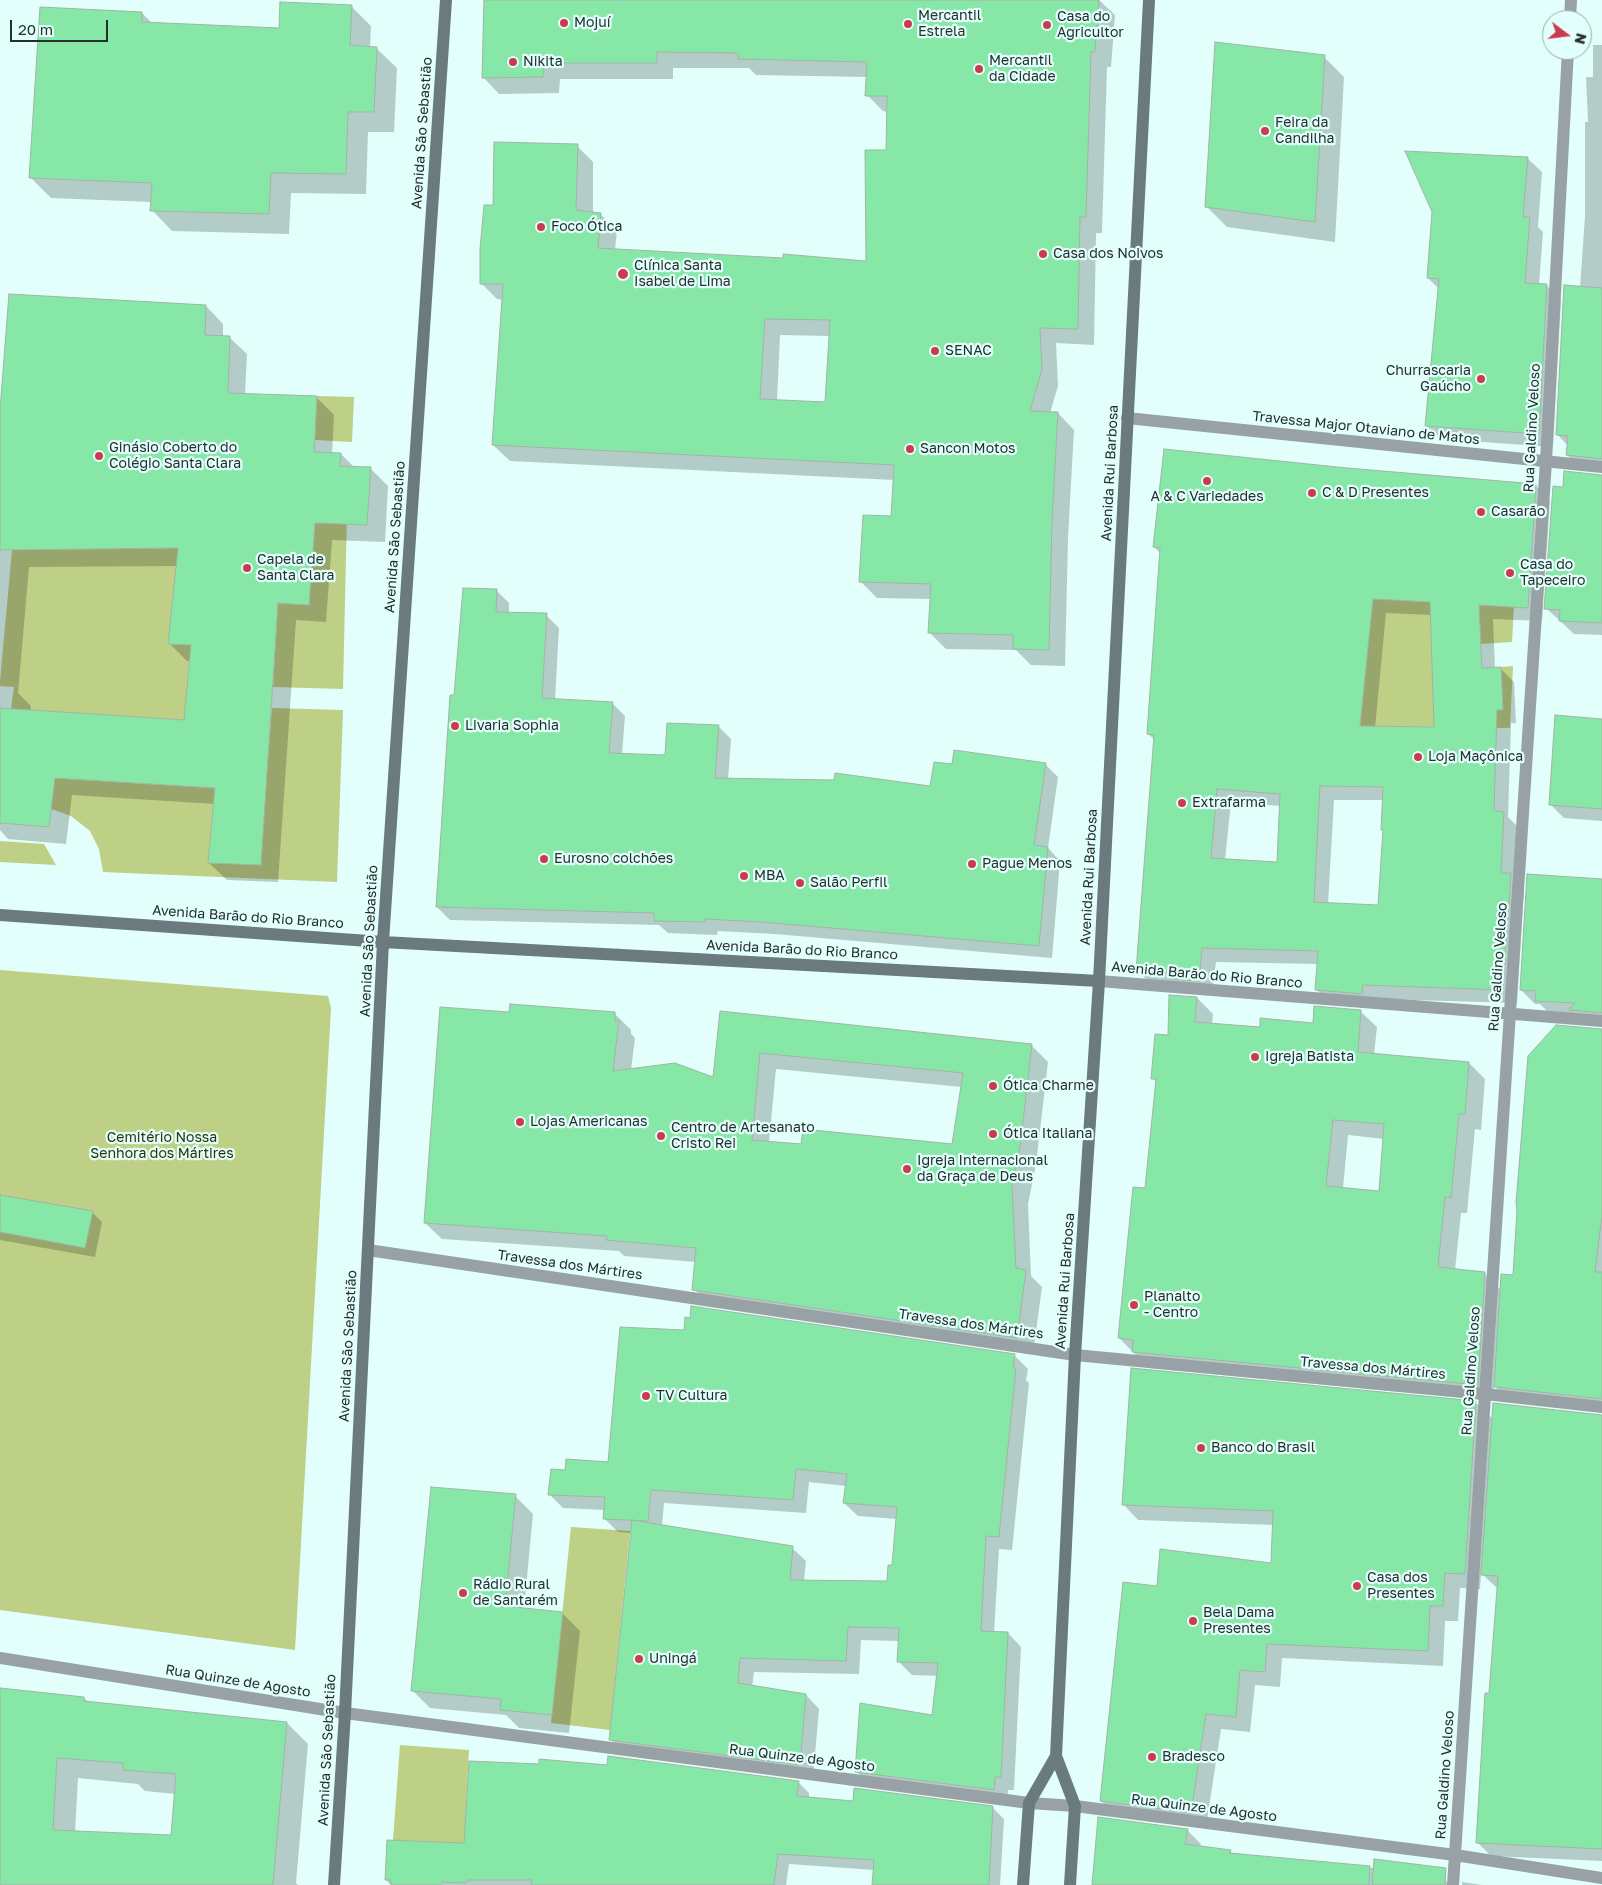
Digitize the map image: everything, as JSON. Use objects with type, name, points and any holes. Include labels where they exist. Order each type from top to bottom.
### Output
[{"type":"main road","name":"Avenida São Sebastião","points":[[334,1885],[345,1713],[383,942],[446,0]]},
{"type":"main road","name":"Avenida Rui Barbosa","points":[[1070,1885],[1075,1806],[1056,1756],[1075,1355],[1099,982],[1149,0]]},
{"type":"main road","name":"Avenida Barão do Rio Branco","points":[[0,915],[383,942],[1099,982]]},
{"type":"main road","name":"Avenida Rui Barbosa","points":[[1023,1885],[1029,1803],[1056,1756]]},
{"type":"street","name":"Rua Galdino Veloso","points":[[1453,1885],[1546,461],[1567,60]]},
{"type":"street","name":"Travessa Major Otaviano de Matos","points":[[1127,418],[1602,467]]},
{"type":"street","name":"Avenida Barão do Rio Branco","points":[[1099,982],[1602,1021]]},
{"type":"street","name":"Travessa dos Mártires","points":[[368,1250],[1075,1355],[1602,1407]]},
{"type":"street","name":"Rua Quinze de Agosto","points":[[0,1658],[345,1713],[1029,1803],[1075,1806],[1455,1855],[1602,1878]]},
{"type":"green space","points":[[317,396],[354,397],[352,442],[315,440]]},
{"type":"green space","points":[[347,512],[343,689],[273,687],[276,637],[210,632],[214,600],[309,605],[314,536],[219,532]]},
{"type":"green space","points":[[183,548],[174,588],[168,644],[191,645],[187,683],[203,685],[200,721],[11,709],[14,687],[0,686],[0,681],[12,550]]},
{"type":"green space","points":[[1373,596],[1414,601],[1514,607],[1512,642],[1432,647],[1502,710],[1501,667],[1513,666],[1510,728],[1360,726]]},
{"type":"green space","points":[[272,708],[343,710],[337,882],[103,872],[99,849],[90,831],[71,816],[51,809],[31,777],[215,788],[208,863],[260,865]]},
{"type":"green space","points":[[0,841],[44,844],[56,865],[0,862]]},
{"type":"green space","name":"Cemitério Nossa Senhora dos Mártires","points":[[0,970],[328,996],[331,1008],[295,1650],[0,1610]]},
{"type":"green space","points":[[571,1527],[630,1531],[610,1730],[551,1723]]},
{"type":"green space","points":[[400,1745],[469,1750],[464,1843],[393,1840]]},
{"type":"building","points":[[484,0],[1099,0],[1095,52],[1091,52],[1086,217],[1080,217],[1078,329],[1040,328],[1042,369],[1030,411],[1058,412],[1052,521],[1049,650],[1013,649],[1013,635],[928,633],[931,584],[859,582],[863,515],[891,516],[894,465],[492,445],[503,284],[480,284],[480,249],[484,205],[493,205],[494,142],[578,144],[576,210],[601,213],[598,248],[783,258],[783,254],[866,261],[865,150],[886,150],[887,96],[865,96],[867,62],[738,59],[738,53],[657,52],[657,63],[544,63],[543,77],[482,78]],"holes":[[[765,319],[830,320],[825,402],[760,399]]]},
{"type":"building","points":[[280,2],[352,5],[350,45],[377,47],[374,112],[348,112],[346,174],[271,173],[269,214],[150,211],[152,183],[29,178],[40,7],[142,12],[142,22],[279,28]]},
{"type":"building","name":"Feira da Candilha","points":[[1215,42],[1325,55],[1315,222],[1205,207]]},
{"type":"building","points":[[1405,151],[1528,157],[1523,217],[1530,217],[1525,283],[1547,284],[1539,434],[1425,426],[1439,279],[1427,278],[1432,212]]},
{"type":"building","points":[[1564,285],[1602,288],[1602,459],[1566,455],[1568,436],[1556,435]]},
{"type":"building","points":[[9,294],[206,305],[205,335],[230,336],[228,393],[317,396],[314,452],[341,453],[340,466],[371,467],[367,525],[315,523],[309,605],[278,603],[261,865],[208,863],[215,788],[55,778],[49,827],[0,823],[0,708],[184,720],[191,645],[168,644],[178,548],[0,550],[0,410]]},
{"type":"building","points":[[1164,449],[1347,468],[1536,484],[1528,608],[1479,605],[1482,668],[1501,667],[1503,710],[1497,710],[1494,811],[1504,812],[1501,873],[1511,873],[1503,990],[1363,985],[1362,994],[1315,990],[1318,951],[1202,948],[1199,981],[1170,979],[1170,973],[1136,971],[1154,735],[1147,734],[1160,548],[1153,547]],"holes":[[[1373,599],[1430,602],[1434,727],[1360,726]],[[1320,786],[1383,787],[1381,830],[1383,830],[1378,905],[1314,902]],[[1217,789],[1280,794],[1277,862],[1211,858]]]},
{"type":"building","points":[[1564,471],[1602,475],[1602,623],[1559,621],[1560,610],[1544,609],[1553,486],[1563,487]]},
{"type":"building","points":[[463,588],[497,589],[496,612],[547,613],[542,698],[613,702],[609,753],[665,755],[667,723],[719,725],[715,778],[834,780],[835,773],[930,786],[934,762],[952,764],[954,750],[1046,763],[1034,845],[1048,847],[1039,946],[762,922],[705,919],[705,922],[654,921],[654,913],[436,907],[450,695],[454,695]]},
{"type":"building","points":[[1555,715],[1602,719],[1602,809],[1549,805]]},
{"type":"building","points":[[1527,874],[1602,879],[1602,1013],[1569,1010],[1575,1003],[1535,1001],[1536,991],[1520,990]]},
{"type":"building","points":[[1169,995],[1197,997],[1195,1022],[1260,1027],[1260,1018],[1313,1023],[1314,1006],[1361,1010],[1358,1052],[1469,1062],[1465,1114],[1459,1114],[1451,1198],[1445,1197],[1438,1267],[1485,1272],[1478,1385],[1132,1352],[1133,1340],[1118,1338],[1133,1187],[1145,1188],[1156,1079],[1151,1079],[1155,1034],[1168,1035]],"holes":[[[1333,1120],[1384,1124],[1379,1191],[1326,1186]]]},
{"type":"building","points":[[510,1004],[615,1012],[615,1021],[619,1021],[613,1071],[675,1063],[713,1077],[720,1011],[1032,1044],[1020,1147],[1012,1188],[1016,1268],[1026,1270],[1017,1338],[692,1290],[696,1248],[606,1240],[607,1236],[424,1223],[440,1007],[509,1012]],"holes":[[[760,1053],[963,1073],[952,1144],[803,1129],[801,1144],[752,1140]]]},
{"type":"building","points":[[1556,1025],[1602,1029],[1602,1215],[1595,1272],[1602,1272],[1602,1399],[1494,1387],[1501,1274],[1513,1275],[1516,1203],[1528,1056]]},
{"type":"building","points":[[0,1195],[93,1211],[85,1248],[0,1232]]},
{"type":"building","points":[[691,1306],[1015,1354],[1013,1368],[1016,1368],[999,1537],[986,1536],[981,1631],[1008,1632],[1001,1777],[995,1777],[994,1790],[855,1772],[860,1703],[932,1715],[938,1663],[897,1662],[899,1628],[848,1627],[846,1661],[740,1658],[738,1683],[806,1694],[800,1765],[609,1740],[632,1520],[603,1519],[605,1497],[548,1495],[551,1469],[565,1470],[566,1459],[608,1462],[620,1327],[684,1330],[685,1317],[690,1318]],"holes":[[[796,1469],[847,1474],[843,1503],[897,1507],[892,1565],[888,1565],[887,1581],[790,1580],[793,1546],[634,1520],[648,1521],[651,1490],[793,1500]]]},
{"type":"building","points":[[1131,1368],[1476,1401],[1465,1574],[1445,1573],[1443,1606],[1430,1606],[1428,1651],[1267,1644],[1265,1672],[1240,1670],[1236,1717],[1206,1714],[1191,1813],[1100,1801],[1123,1582],[1157,1586],[1160,1549],[1271,1563],[1273,1511],[1122,1505]]},
{"type":"building","points":[[1493,1403],[1602,1415],[1602,1849],[1476,1843],[1485,1693],[1489,1693],[1498,1576],[1481,1575]]},
{"type":"building","name":"Rádio Rural de Santarém","points":[[431,1487],[516,1494],[505,1606],[563,1612],[552,1715],[500,1710],[501,1699],[411,1691]]},
{"type":"building","points":[[0,1688],[84,1697],[84,1701],[287,1722],[273,1885],[0,1885]],"holes":[[[57,1758],[123,1763],[123,1770],[176,1774],[171,1835],[53,1830]]]},
{"type":"building","points":[[608,1756],[799,1781],[797,1796],[853,1801],[854,1788],[993,1806],[989,1885],[872,1885],[874,1860],[778,1854],[774,1885],[531,1885],[532,1880],[467,1880],[466,1883],[442,1882],[441,1885],[391,1885],[391,1880],[385,1880],[387,1840],[464,1843],[469,1761],[539,1764],[539,1759],[607,1765]]},
{"type":"building","points":[[1098,1817],[1188,1829],[1185,1844],[1231,1850],[1230,1853],[1370,1866],[1369,1885],[1092,1885]]},
{"type":"building","points":[[1374,1859],[1446,1868],[1445,1885],[1372,1885]]},
{"type":"place","name":"Mojuí","points":[[564,23]]},
{"type":"place","name":"Mercantil Estrela","points":[[908,24]]},
{"type":"place","name":"Casa do Agricultor","points":[[1047,25]]},
{"type":"place","name":"Nikita","points":[[513,62]]},
{"type":"place","name":"Mercantil da Cidade","points":[[979,69]]},
{"type":"place","name":"Feira da Candilha","points":[[1265,131]]},
{"type":"place","name":"Foco Ótica","points":[[541,227]]},
{"type":"place","name":"Casa dos Noivos","points":[[1043,254]]},
{"type":"place","name":"Clínica Santa Isabel de Lima","points":[[623,274]]},
{"type":"place","name":"SENAC","points":[[935,351]]},
{"type":"place","name":"Churrascaria Gaúcho","points":[[1481,379]]},
{"type":"place","name":"Sancon Motos","points":[[910,449]]},
{"type":"place","name":"Ginásio Coberto do Colégio Santa Clara","points":[[99,456]]},
{"type":"place","name":"A & C Variedades","points":[[1207,481]]},
{"type":"place","name":"C & D Presentes","points":[[1312,493]]},
{"type":"place","name":"Casarão","points":[[1481,512]]},
{"type":"place","name":"Capela de Santa Clara","points":[[247,568]]},
{"type":"place","name":"Casa do Tapeceiro","points":[[1510,573]]},
{"type":"place","name":"Livaria Sophia","points":[[455,726]]},
{"type":"place","name":"Loja Maçônica","points":[[1418,757]]},
{"type":"place","name":"Extrafarma","points":[[1182,803]]},
{"type":"place","name":"Eurosno colchões","points":[[544,859]]},
{"type":"place","name":"Pague Menos","points":[[972,864]]},
{"type":"place","name":"MBA","points":[[744,876]]},
{"type":"place","name":"Salão Perfil","points":[[800,883]]},
{"type":"place","name":"Igreja Batista","points":[[1255,1057]]},
{"type":"place","name":"Ótica Charme","points":[[993,1086]]},
{"type":"place","name":"Lojas Americanas","points":[[520,1122]]},
{"type":"place","name":"Ótica Italiana","points":[[993,1134]]},
{"type":"place","name":"Centro de Artesanato Cristo Rei","points":[[661,1136]]},
{"type":"place","name":"Igreja Internacional da Graça de Deus","points":[[907,1169]]},
{"type":"place","name":"Planalto - Centro","points":[[1134,1305]]},
{"type":"place","name":"TV Cultura","points":[[646,1396]]},
{"type":"place","name":"Banco do Brasil","points":[[1201,1448]]},
{"type":"place","name":"Casa dos Presentes","points":[[1357,1586]]},
{"type":"place","name":"Rádio Rural de Santarém","points":[[463,1593]]},
{"type":"place","name":"Bela Dama Presentes","points":[[1193,1621]]},
{"type":"place","name":"Uningá","points":[[639,1659]]},
{"type":"place","name":"Bradesco","points":[[1152,1757]]}]
